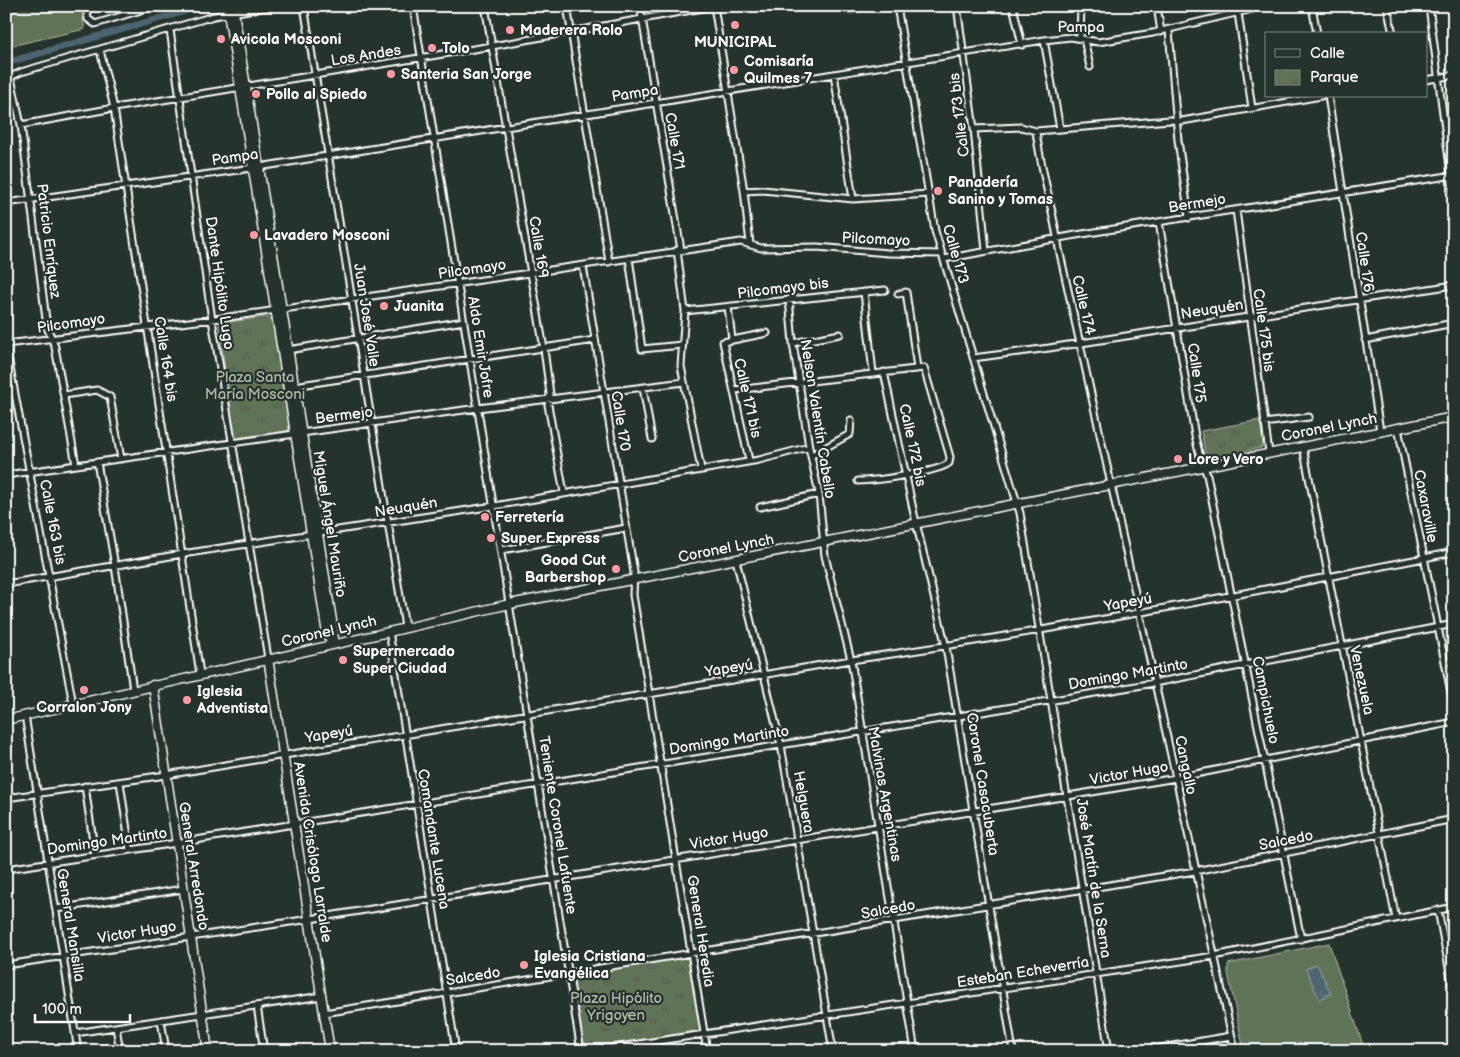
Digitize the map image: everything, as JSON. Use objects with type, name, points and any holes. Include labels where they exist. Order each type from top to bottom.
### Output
[{"type":"main road","name":"Miguel Ángel Mauriño","points":[[231,10],[314,534],[334,633],[332,644]]},
{"type":"main road","name":"Miguel Ángel Mauriño","points":[[278,310],[288,350],[294,386],[298,434]]},
{"type":"main road","name":"Coronel Lynch","points":[[7,720],[268,658],[510,604],[1454,417]]},
{"type":"main road","name":"Avenida Crisólogo Larralde","points":[[268,658],[330,1051]]},
{"type":"main road","name":"General Arredondo","points":[[153,686],[208,1051]]},
{"type":"street","points":[[86,6],[88,19],[92,23],[98,24],[154,6]]},
{"type":"street","points":[[9,79],[21,72],[170,30],[231,10],[272,6]]},
{"type":"street","name":"Juan José Valle","points":[[304,6],[405,627]]},
{"type":"street","name":"Aldo Emir Jofre","points":[[413,6],[510,604]]},
{"type":"street","name":"Calle 169","points":[[485,6],[544,348],[548,405],[564,493]]},
{"type":"street","points":[[567,6],[586,112],[609,262]]},
{"type":"street","name":"Calle 171","points":[[640,6],[679,250],[685,311],[681,366],[701,469]]},
{"type":"street","points":[[714,6],[744,191],[750,244]]},
{"type":"street","name":"Los Andes","points":[[21,126],[114,108],[422,58],[714,6]]},
{"type":"street","name":"Calle 173","points":[[897,6],[935,231],[1017,503]]},
{"type":"street","name":"Calle 173 bis","points":[[957,6],[974,129],[986,251]]},
{"type":"street","points":[[1013,6],[1022,45]]},
{"type":"street","points":[[1081,6],[1082,39],[1090,67]]},
{"type":"street","points":[[1157,6],[1161,32]]},
{"type":"street","points":[[1237,6],[1252,108]]},
{"type":"street","name":"Pampa","points":[[6,203],[256,167],[586,112],[1022,45],[1044,40],[1071,37],[1098,42],[1161,32],[1265,6]]},
{"type":"street","points":[[1312,6],[1317,32]]},
{"type":"street","points":[[1388,6],[1393,32]]},
{"type":"street","points":[[1429,6],[1454,198]]},
{"type":"street","name":"Dante Hipólito Lugo","points":[[170,30],[212,320],[268,658]]},
{"type":"street","points":[[1168,30],[1189,218]]},
{"type":"street","points":[[1044,40],[1060,128]]},
{"type":"street","name":"Calle 164 bis","points":[[100,50],[114,108],[200,674]]},
{"type":"street","points":[[834,74],[853,199]]},
{"type":"street","points":[[1428,80],[1454,75]]},
{"type":"street","name":"Patricio Enríquez","points":[[9,79],[21,126],[47,327],[56,347],[76,465]]},
{"type":"street","points":[[974,129],[1021,127],[1036,131],[1177,121],[1310,98]]},
{"type":"street","name":"Calle 176","points":[[1328,98],[1358,300],[1380,431]]},
{"type":"street","name":"Calle 174","points":[[1036,131],[1041,168],[1111,484]]},
{"type":"street","name":"Bermejo","points":[[943,256],[986,251],[1452,175]]},
{"type":"street","points":[[744,191],[853,199],[929,194]]},
{"type":"street","name":"Calle 175 bis","points":[[1236,210],[1269,453]]},
{"type":"street","name":"Calle 175","points":[[1159,222],[1195,436],[1204,467]]},
{"type":"street","name":"Pilcomayo","points":[[6,345],[148,326],[212,320],[741,242],[761,248],[817,247],[888,254],[943,256]]},
{"type":"street","points":[[629,258],[642,349],[682,345]]},
{"type":"street","name":"Calle 170","points":[[583,266],[634,579]]},
{"type":"street","name":"Neuquén","points":[[973,358],[1080,344],[1178,327],[1454,285]]},
{"type":"street","name":"Pilcomayo bis","points":[[685,311],[885,290]]},
{"type":"street","points":[[864,292],[873,373]]},
{"type":"street","points":[[898,294],[906,292],[917,368]]},
{"type":"street","name":"Nelson Valentín Cabello","points":[[790,299],[793,343],[809,448],[819,494],[824,542]]},
{"type":"street","name":"Calle 171 bis","points":[[728,307],[732,339],[723,342],[749,460]]},
{"type":"street","points":[[288,350],[464,321]]},
{"type":"street","points":[[1366,340],[1454,323]]},
{"type":"street","points":[[732,339],[767,333]]},
{"type":"street","points":[[793,343],[840,334]]},
{"type":"street","points":[[294,386],[595,340]]},
{"type":"street","name":"Calle 163 bis","points":[[6,345],[73,704]]},
{"type":"street","points":[[735,390],[924,368],[950,457],[949,463],[943,468],[858,481]]},
{"type":"street","name":"Calle 172 bis","points":[[884,372],[917,524]]},
{"type":"street","name":"Bermejo","points":[[6,476],[371,425],[478,408],[684,382]]},
{"type":"street","points":[[643,388],[652,439]]},
{"type":"street","points":[[64,395],[97,390],[110,397],[122,459]]},
{"type":"street","points":[[1264,423],[1309,417]]},
{"type":"street","points":[[812,455],[850,434],[851,420]]},
{"type":"street","name":"Caxaraville","points":[[1398,428],[1454,707]]},
{"type":"street","name":"Venezuela","points":[[1303,447],[1396,919]]},
{"type":"street","name":"Neuquén","points":[[6,584],[182,554],[494,506],[809,448]]},
{"type":"street","points":[[97,462],[115,566],[133,690]]},
{"type":"street","name":"Campichuelo","points":[[1204,467],[1247,665],[1301,938]]},
{"type":"street","name":"Cangallo","points":[[1111,484],[1235,1051]]},
{"type":"street","points":[[760,506],[819,494]]},
{"type":"street","name":"José Martín de la Serna","points":[[1017,503],[1052,700],[1109,1051]]},
{"type":"street","name":"Coronel Casacuberta","points":[[917,524],[946,647],[959,716],[1012,1051]]},
{"type":"street","points":[[502,550],[626,528]]},
{"type":"street","name":"Malvinas Argentinas","points":[[824,542],[825,556],[851,660],[915,1051]]},
{"type":"street","name":"Yapeyú","points":[[6,798],[166,775],[851,660],[946,647],[1040,629],[1140,614],[1454,552]]},
{"type":"street","name":"Helguera","points":[[736,560],[781,745],[833,1051]]},
{"type":"street","name":"General Heredia","points":[[634,579],[633,594],[707,1051]]},
{"type":"street","name":"Teniente Coronel Lafuente","points":[[510,604],[582,1051]]},
{"type":"street","name":"Domingo Martinto","points":[[6,869],[177,844],[538,783],[959,716],[1154,683],[1454,624]]},
{"type":"street","name":"Comandante Lucena","points":[[389,631],[456,1051]]},
{"type":"street","points":[[6,710],[7,720]]},
{"type":"street","name":"General Mansilla","points":[[25,715],[77,1051]]},
{"type":"street","name":"Victor Hugo","points":[[6,965],[310,919],[1176,778],[1454,722]]},
{"type":"street","points":[[120,782],[130,850]]},
{"type":"street","points":[[86,786],[95,855]]},
{"type":"street","name":"Salcedo","points":[[324,1013],[1196,871],[1454,819]]},
{"type":"street","points":[[56,909],[183,889]]},
{"type":"street","name":"Esteban Echeverría","points":[[593,1051],[1214,956],[1454,907]]},
{"type":"street","points":[[1438,910],[1454,994]]},
{"type":"street","points":[[75,1033],[322,996]]},
{"type":"street","points":[[257,1006],[264,1051]]},
{"type":"street","points":[[162,1020],[166,1051]]},
{"type":"street","points":[[116,1027],[120,1051]]},
{"type":"street","points":[[1144,1051],[1231,1036]]},
{"type":"green space","points":[[6,6],[80,6],[85,29],[6,47]]},
{"type":"green space","points":[[845,6],[893,6],[893,7],[846,14]]},
{"type":"green space","name":"Plaza Santa María Mosconi","points":[[267,317],[274,322],[290,428],[285,433],[238,440],[234,438],[219,325],[221,323]]},
{"type":"green space","points":[[1260,420],[1263,447],[1207,462],[1201,431]]},
{"type":"green space","points":[[1329,943],[1365,1051],[1244,1051],[1228,973],[1228,964]]},
{"type":"green space","name":"Plaza Hipólito Yrigoyen","points":[[692,954],[704,1033],[581,1051],[569,973]]},
{"type":"water","points":[[1317,964],[1331,994],[1319,999],[1306,969]]},
{"type":"waterway","points":[[6,63],[203,6]]},
{"type":"place","name":"MUNICIPAL","points":[[735,25]]},
{"type":"place","name":"Maderera Rolo","points":[[510,30]]},
{"type":"place","name":"Avicola Mosconi","points":[[221,39]]},
{"type":"place","name":"Tolo","points":[[432,48]]},
{"type":"place","name":"Comisaría Quilmes 7","points":[[734,70]]},
{"type":"place","name":"Santeria San Jorge","points":[[391,74]]},
{"type":"place","name":"Pollo al Spiedo","points":[[256,94]]},
{"type":"place","name":"Panadería Sanino y Tomas","points":[[938,191]]},
{"type":"place","name":"Lavadero Mosconi","points":[[254,235]]},
{"type":"place","name":"Juanita","points":[[384,306]]},
{"type":"place","name":"Lore y Vero","points":[[1178,459]]},
{"type":"place","name":"Ferretería","points":[[485,517]]},
{"type":"place","name":"Super Express","points":[[491,538]]},
{"type":"place","name":"Good Cut Barbershop","points":[[616,569]]},
{"type":"place","name":"Supermercado Super Ciudad","points":[[343,660]]},
{"type":"place","name":"Corralon Jony","points":[[84,690]]},
{"type":"place","name":"Iglesia Adventista","points":[[187,700]]},
{"type":"place","name":"Iglesia Cristiana Evangélica","points":[[524,965]]}]
